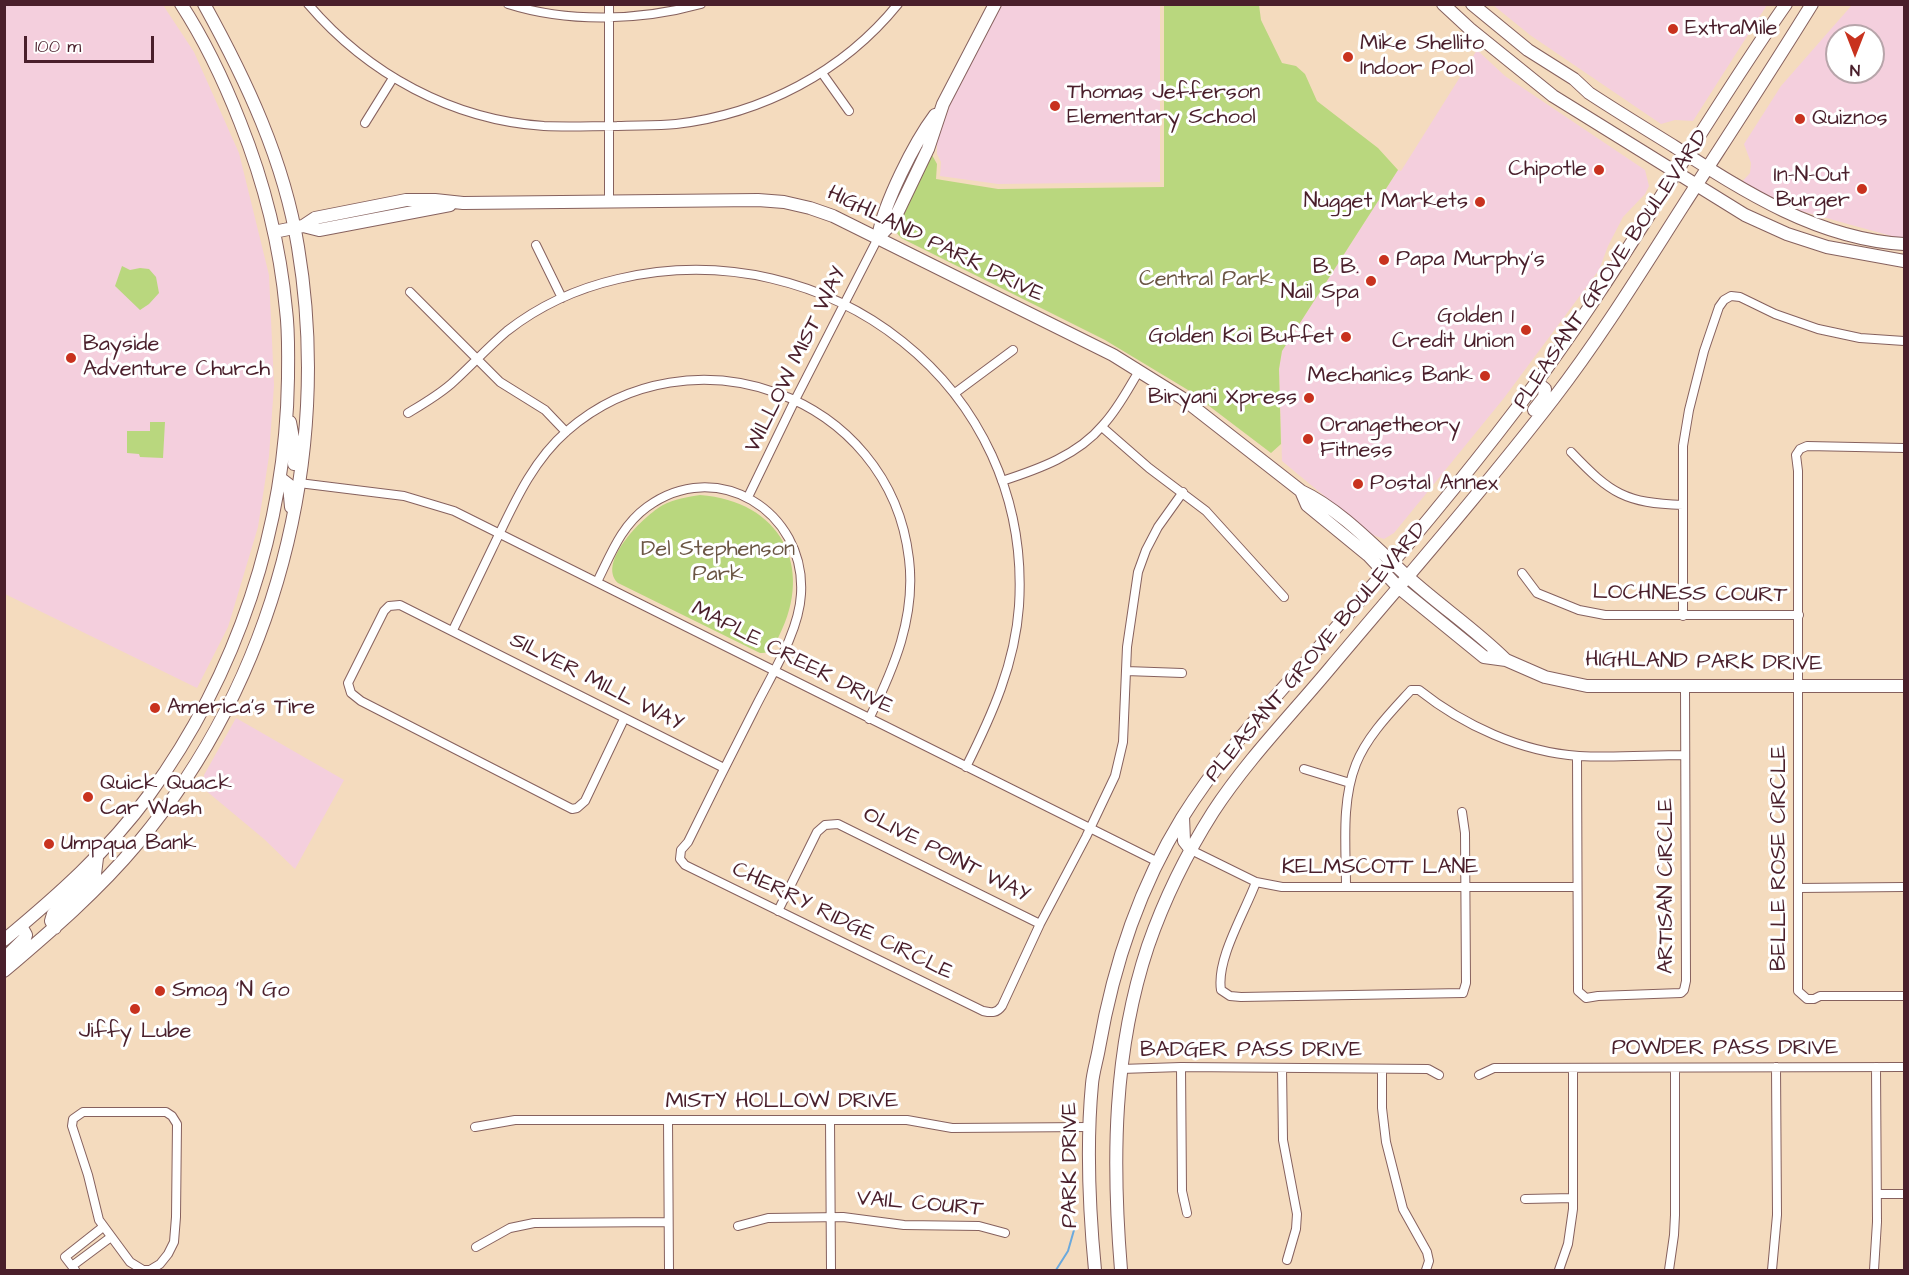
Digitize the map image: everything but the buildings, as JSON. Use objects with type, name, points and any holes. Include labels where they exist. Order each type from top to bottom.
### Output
[{"type":"main road","points":[[4,940],[59,894],[97,858],[148,797],[172,763],[220,675],[247,610],[261,567],[272,521],[280,478],[288,409],[287,312],[274,232],[259,177],[233,105],[210,54],[181,4]]},
{"type":"main road","points":[[4,971],[55,928],[108,876],[138,843],[179,787],[226,709],[269,609],[292,523],[299,483],[307,390],[306,308],[298,227],[268,136],[240,71],[204,4]]},
{"type":"main road","points":[[878,238],[893,222],[898,212],[928,149],[943,104],[995,4]]},
{"type":"main road","points":[[1443,4],[1470,29],[1553,96],[1753,219],[1797,238],[1846,252],[1905,261]]},
{"type":"main road","points":[[1453,4],[1465,18],[1470,29]]},
{"type":"main road","points":[[1472,4],[1528,50],[1574,79],[1589,93],[1764,202],[1816,224],[1861,238],[1905,244]]},
{"type":"main road","name":"PLEASANT GROVE BOULEVARD","points":[[1097,1060],[1104,1017],[1126,937],[1158,862],[1183,816],[1238,740],[1463,477],[1577,327],[1786,4]]},
{"type":"main road","name":"PLEASANT GROVE BOULEVARD","points":[[1121,1066],[1128,1021],[1149,944],[1165,903],[1213,812],[1249,763],[1474,499],[1556,396],[1634,283],[1812,4]]},
{"type":"main road","name":"HIGHLAND PARK DRIVE","points":[[274,232],[298,227],[319,230],[463,203],[758,200],[784,202],[810,208],[833,216],[1113,356],[1182,398],[1301,491],[1321,500],[1506,660]]},
{"type":"main road","points":[[1508,455],[1506,447],[1544,397],[1545,389],[1536,382]]},
{"type":"main road","points":[[288,409],[295,449],[293,471],[299,483]]},
{"type":"main road","points":[[280,478],[289,485],[292,523]]},
{"type":"main road","name":"HIGHLAND PARK DRIVE","points":[[1301,491],[1307,505],[1384,571],[1398,587],[1484,657],[1506,660],[1545,677],[1587,686],[1905,686]]},
{"type":"main road","points":[[1183,816],[1184,841],[1191,850]]},
{"type":"main road","points":[[55,928],[51,921],[53,915],[95,874],[97,858]]},
{"type":"main road","points":[[4,959],[25,938],[26,935],[21,926]]},
{"type":"main road","name":"PARK DRIVE","points":[[1095,1270],[1088,1186],[1092,1079],[1097,1060]]},
{"type":"main road","name":"PARK DRIVE","points":[[1121,1066],[1116,1124],[1116,1185],[1121,1270]]},
{"type":"street","points":[[308,4],[338,36],[393,78],[444,103],[498,119],[543,126],[673,124],[730,114],[767,101],[822,73],[867,37],[898,4]]},
{"type":"street","points":[[508,4],[551,14],[609,16],[659,14],[701,4]]},
{"type":"street","points":[[609,4],[609,200]]},
{"type":"street","points":[[822,73],[849,111]]},
{"type":"street","points":[[365,123],[393,78]]},
{"type":"street","name":"WILLOW MIST WAY","points":[[748,497],[878,238]]},
{"type":"street","points":[[536,245],[562,298]]},
{"type":"street","points":[[408,413],[437,395],[524,319],[562,298],[594,285],[637,275],[663,271],[713,270],[771,278],[798,285],[844,303],[877,321],[908,344],[955,393],[985,442],[1002,481],[1012,518],[1019,588],[1017,626],[1010,665],[985,729],[966,766]]},
{"type":"street","points":[[410,292],[500,382],[545,410],[566,432]]},
{"type":"street","points":[[1683,616],[1683,446],[1689,410],[1704,351],[1719,307],[1724,300],[1731,296],[1740,297],[1775,314],[1818,329],[1860,338],[1905,341]]},
{"type":"street","points":[[955,393],[1013,350]]},
{"type":"street","points":[[1002,481],[1064,456],[1102,427],[1140,371]]},
{"type":"street","points":[[453,630],[528,479],[543,457],[566,432],[581,420],[637,391],[678,381],[700,379],[758,386],[795,400],[828,419],[843,432],[879,475],[897,508],[906,543],[910,597],[905,632],[894,666],[869,719]]},
{"type":"street","points":[[1102,427],[1149,468],[1183,492],[1218,522],[1284,597]]},
{"type":"street","name":"BELLE ROSE CIRCLE","points":[[1905,448],[1807,446],[1800,449],[1796,455],[1799,615],[1798,991],[1807,999],[1820,996],[1905,996]]},
{"type":"street","points":[[1571,452],[1617,493],[1633,500],[1653,504],[1683,505]]},
{"type":"street","name":"MAPLE CREEK DRIVE","points":[[299,483],[381,492],[423,500],[454,511],[1158,862]]},
{"type":"street","points":[[597,582],[619,537],[635,517],[655,501],[693,488],[717,489],[748,497]]},
{"type":"street","name":"CHERRY RIDGE CIRCLE","points":[[748,497],[767,511],[791,540],[800,568],[801,597],[794,627],[688,842],[681,850],[680,859],[685,865],[778,911],[983,1011],[992,1013],[998,1011],[1002,1006],[1040,924],[1115,776],[1121,755],[1132,605],[1138,572],[1151,538],[1183,492]]},
{"type":"street","name":"LOCHNESS COURT","points":[[1522,573],[1537,593],[1579,610],[1605,615],[1799,615]]},
{"type":"street","name":"SILVER MILL WAY","points":[[624,718],[585,801],[577,808],[572,808],[361,701],[351,693],[349,678],[381,615],[389,606],[400,606],[453,630],[724,768]]},
{"type":"street","points":[[1126,670],[1182,673]]},
{"type":"street","name":"ARTISAN CIRCLE","points":[[1577,756],[1578,991],[1581,996],[1592,998],[1681,993],[1684,990],[1685,686]]},
{"type":"street","points":[[1346,887],[1346,815],[1350,783],[1357,762],[1368,742],[1411,690],[1419,690],[1442,708],[1504,738],[1539,749],[1577,756],[1685,755]]},
{"type":"street","points":[[1304,769],[1350,783]]},
{"type":"street","points":[[1256,882],[1232,938],[1221,977],[1221,990],[1235,997],[1463,993],[1466,983],[1466,887],[1465,833],[1462,812]]},
{"type":"street","name":"OLIVE POINT WAY","points":[[778,911],[817,832],[825,825],[838,824],[1040,924]]},
{"type":"street","name":"KELMSCOTT LANE","points":[[1191,850],[1256,882],[1301,888],[1577,887]]},
{"type":"street","points":[[1799,888],[1905,887]]},
{"type":"street","name":"BADGER PASS DRIVE","points":[[1121,1066],[1428,1069],[1439,1075]]},
{"type":"street","points":[[1772,1270],[1776,1215],[1776,1067]]},
{"type":"street","points":[[1874,1270],[1877,1194],[1876,1067]]},
{"type":"street","name":"POWDER PASS DRIVE","points":[[1479,1075],[1494,1068],[1905,1067]]},
{"type":"street","points":[[1181,1068],[1182,1191],[1186,1213]]},
{"type":"street","points":[[1282,1068],[1283,1140],[1297,1214],[1296,1229],[1287,1260]]},
{"type":"street","points":[[1559,1270],[1568,1244],[1573,1198],[1573,1068]]},
{"type":"street","points":[[1669,1270],[1675,1215],[1675,1068]]},
{"type":"street","points":[[1382,1069],[1382,1108],[1386,1142],[1403,1209],[1427,1252],[1429,1261],[1426,1270]]},
{"type":"street","points":[[90,1112],[166,1112],[172,1116],[178,1131],[176,1233],[171,1248],[165,1259],[156,1267],[143,1270],[133,1265],[111,1237],[103,1227],[95,1209],[85,1164],[74,1135],[73,1119],[78,1114],[90,1112]]},
{"type":"street","name":"MISTY HOLLOW DRIVE","points":[[475,1127],[514,1120],[907,1120],[952,1128],[1089,1127]]},
{"type":"street","points":[[668,1120],[669,1270]]},
{"type":"street","points":[[831,1120],[831,1270]]},
{"type":"street","points":[[1877,1194],[1905,1194]]},
{"type":"street","points":[[1525,1199],[1573,1198]]},
{"type":"street","name":"VAIL COURT","points":[[738,1226],[768,1218],[831,1217],[904,1225],[979,1226],[1005,1233]]},
{"type":"street","points":[[476,1247],[510,1228],[534,1223],[668,1222]]},
{"type":"street","points":[[103,1227],[65,1257],[74,1268],[89,1253],[111,1237]]},
{"type":"street","points":[[82,1244],[89,1253]]},
{"type":"shaded area","points":[[4,5],[163,5],[194,52],[239,153],[269,275],[274,385],[269,456],[258,527],[228,627],[197,688],[5,594]]},
{"type":"shaded area","name":"Thomas Jefferson Elementary School","points":[[998,5],[1160,5],[1160,182],[998,184],[940,176],[941,162],[937,154],[937,142],[954,94]]},
{"type":"shaded area","points":[[1493,5],[1767,5],[1693,121],[1675,120],[1661,124],[1530,35]]},
{"type":"shaded area","points":[[1852,5],[1904,5],[1904,238],[1790,208],[1741,183],[1750,173],[1751,163],[1744,144],[1781,86],[1825,36],[1825,84],[1885,84],[1885,24],[1835,24]]},
{"type":"shaded area","points":[[1477,50],[1505,76],[1645,170],[1649,186],[1645,194],[1623,217],[1599,270],[1504,398],[1394,533],[1384,539],[1369,533],[1282,461],[1279,369],[1282,351],[1398,170],[1401,171]]},
{"type":"shaded area","points":[[236,718],[344,780],[295,869],[264,839],[204,789],[204,775]]},
{"type":"green space","name":"Central Park","points":[[1164,5],[1259,5],[1261,20],[1282,63],[1296,66],[1305,74],[1317,101],[1378,148],[1398,170],[1282,351],[1279,369],[1281,444],[1271,453],[1188,390],[1105,340],[901,238],[896,232],[898,223],[932,155],[937,164],[936,179],[998,189],[1164,187]]},
{"type":"green space","points":[[122,266],[130,270],[149,269],[156,277],[159,293],[140,310],[115,286]]},
{"type":"green space","points":[[150,422],[165,422],[163,458],[140,457],[139,454],[127,453],[127,431],[150,431]]},
{"type":"green space","name":"Del Stephenson Park","points":[[700,495],[728,500],[751,510],[770,524],[783,542],[791,562],[793,585],[789,610],[779,636],[767,652],[760,653],[618,583],[613,574],[613,563],[618,552],[645,518],[667,503]]},
{"type":"waterway","points":[[1056,1270],[1068,1251],[1076,1223]]},
{"type":"place","name":"ExtraMile","points":[[1673,29]]},
{"type":"place","name":"Mike Shellito Indoor Pool","points":[[1348,57]]},
{"type":"place","name":"Thomas Jefferson Elementary School","points":[[1055,106]]},
{"type":"place","name":"Quiznos","points":[[1800,119]]},
{"type":"place","name":"Chipotle","points":[[1599,170]]},
{"type":"place","name":"In-N-Out Burger","points":[[1862,189]]},
{"type":"place","name":"Nugget Markets","points":[[1480,202]]},
{"type":"place","name":"Papa Murphy's","points":[[1384,260]]},
{"type":"place","name":"B. B. Nail Spa","points":[[1371,281]]},
{"type":"place","name":"Golden 1 Credit Union","points":[[1526,330]]},
{"type":"place","name":"Golden Koi Buffet","points":[[1346,337]]},
{"type":"place","name":"Bayside Adventure Church","points":[[71,358]]},
{"type":"place","name":"Mechanics Bank","points":[[1485,376]]},
{"type":"place","name":"Biryani Xpress","points":[[1309,398]]},
{"type":"place","name":"Orangetheory Fitness","points":[[1308,439]]},
{"type":"place","name":"Postal Annex","points":[[1358,484]]},
{"type":"place","name":"America's Tire","points":[[155,708]]},
{"type":"place","name":"Quick Quack Car Wash","points":[[88,797]]},
{"type":"place","name":"Umpqua Bank","points":[[49,844]]},
{"type":"place","name":"Smog 'N Go","points":[[160,991]]},
{"type":"place","name":"Jiffy Lube","points":[[135,1009]]}]
